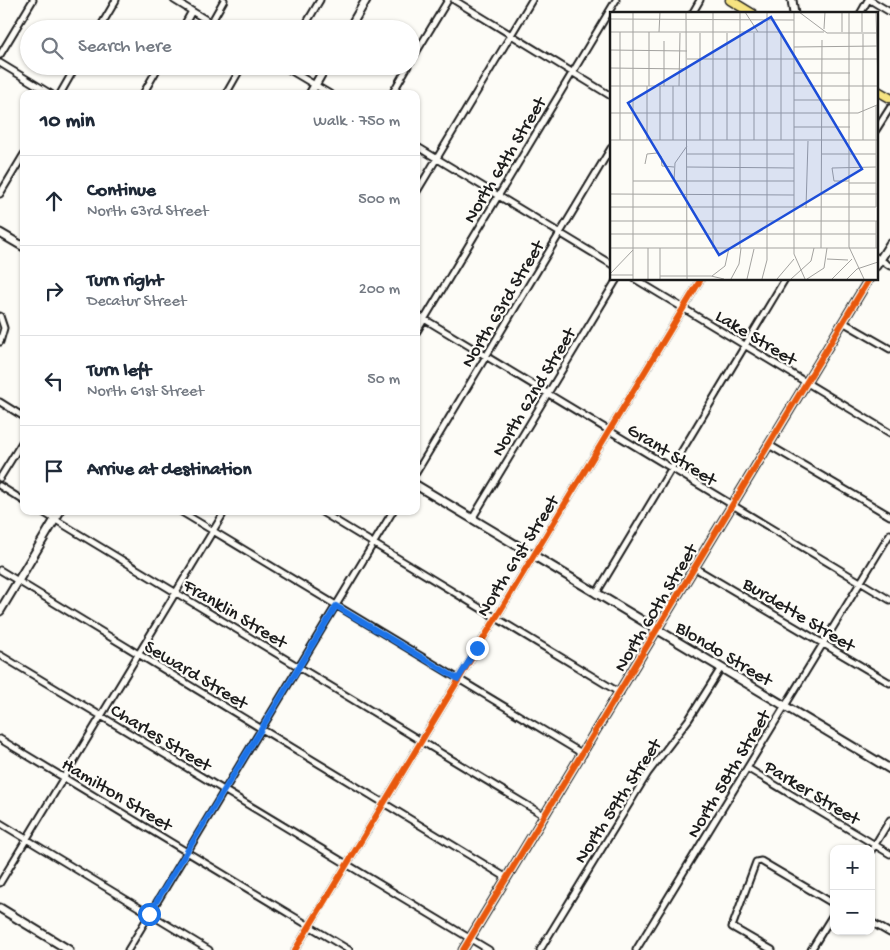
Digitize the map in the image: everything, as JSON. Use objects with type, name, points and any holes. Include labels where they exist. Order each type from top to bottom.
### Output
[{"type":"main road","points":[[730,0],[750,12]]},
{"type":"main road","points":[[878,91],[890,98]]},
{"type":"street","points":[[21,20],[33,0]]},
{"type":"street","points":[[104,20],[116,0]]},
{"type":"street","points":[[174,0],[206,20]]},
{"type":"street","points":[[213,20],[224,0]]},
{"type":"street","points":[[308,20],[320,0]]},
{"type":"street","points":[[420,46],[448,0]]},
{"type":"street","points":[[454,0],[610,95]]},
{"type":"street","points":[[420,186],[532,0]]},
{"type":"street","name":"North 64th Street","points":[[420,326],[616,0]]},
{"type":"street","points":[[693,12],[700,0]]},
{"type":"street","points":[[861,12],[869,0],[890,12]]},
{"type":"street","points":[[354,20],[363,1]]},
{"type":"street","points":[[187,20],[192,11]]},
{"type":"street","points":[[0,54],[20,21]]},
{"type":"street","points":[[0,63],[44,90]]},
{"type":"street","points":[[62,90],[71,75]]},
{"type":"street","points":[[145,90],[154,75]]},
{"type":"street","points":[[228,90],[237,75]]},
{"type":"street","points":[[298,75],[323,90]]},
{"type":"street","points":[[312,90],[321,75]]},
{"type":"street","points":[[394,90],[403,75]]},
{"type":"street","points":[[878,127],[890,108]]},
{"type":"street","points":[[420,148],[610,263]]},
{"type":"street","name":"North 63rd Street","points":[[420,466],[610,150]]},
{"type":"street","points":[[0,194],[20,161]]},
{"type":"street","points":[[0,233],[20,245]]},
{"type":"street","points":[[890,244],[878,261],[890,266]]},
{"type":"street","name":"North 62nd Street","points":[[472,519],[616,280]]},
{"type":"street","name":"Lake Street","points":[[637,280],[890,433]]},
{"type":"street","name":"North 61st Street","points":[[295,950],[700,280]]},
{"type":"street","points":[[596,594],[784,280]]},
{"type":"street","name":"North 60th Street","points":[[464,950],[868,280]]},
{"type":"street","points":[[0,316],[4,328],[0,342]]},
{"type":"street","name":"Grant Street","points":[[420,316],[890,600]]},
{"type":"street","points":[[843,322],[890,349]]},
{"type":"street","points":[[0,402],[20,414]]},
{"type":"street","points":[[769,445],[890,516]]},
{"type":"street","points":[[0,478],[20,446]]},
{"type":"street","points":[[0,486],[20,498]]},
{"type":"street","name":"Blondo Street","points":[[420,487],[890,769]]},
{"type":"street","name":"Franklin Street","points":[[47,515],[545,816]]},
{"type":"street","points":[[0,611],[58,515]]},
{"type":"street","points":[[187,515],[583,754]]},
{"type":"street","points":[[0,883],[222,515]]},
{"type":"street","points":[[326,515],[620,693]]},
{"type":"street","points":[[128,950],[391,515]]},
{"type":"street","name":"North 58th Street","points":[[636,950],[890,534]]},
{"type":"street","name":"Burdette Street","points":[[695,568],[890,683]]},
{"type":"street","name":"Seward Street","points":[[0,570],[508,878]]},
{"type":"street","name":"Charles Street","points":[[0,655],[489,950]]},
{"type":"street","name":"North 59th Street","points":[[540,950],[648,773],[692,714],[721,668]]},
{"type":"street","name":"Hamilton Street","points":[[0,739],[349,950]]},
{"type":"street","name":"Parker Street","points":[[747,768],[890,854]]},
{"type":"street","points":[[875,845],[890,820]]},
{"type":"street","points":[[0,823],[209,950]]},
{"type":"street","points":[[772,950],[732,927],[757,861],[830,902]]},
{"type":"street","points":[[0,908],[60,948],[69,950]]},
{"type":"street","points":[[811,950],[830,919]]},
{"type":"street","points":[[875,924],[890,933]]},
{"type":"cycle path","points":[[295,950],[700,280]]},
{"type":"cycle path","points":[[463,950],[868,280]]},
{"type":"route","points":[[149,914],[336,606],[458,679],[477,648]]}]
